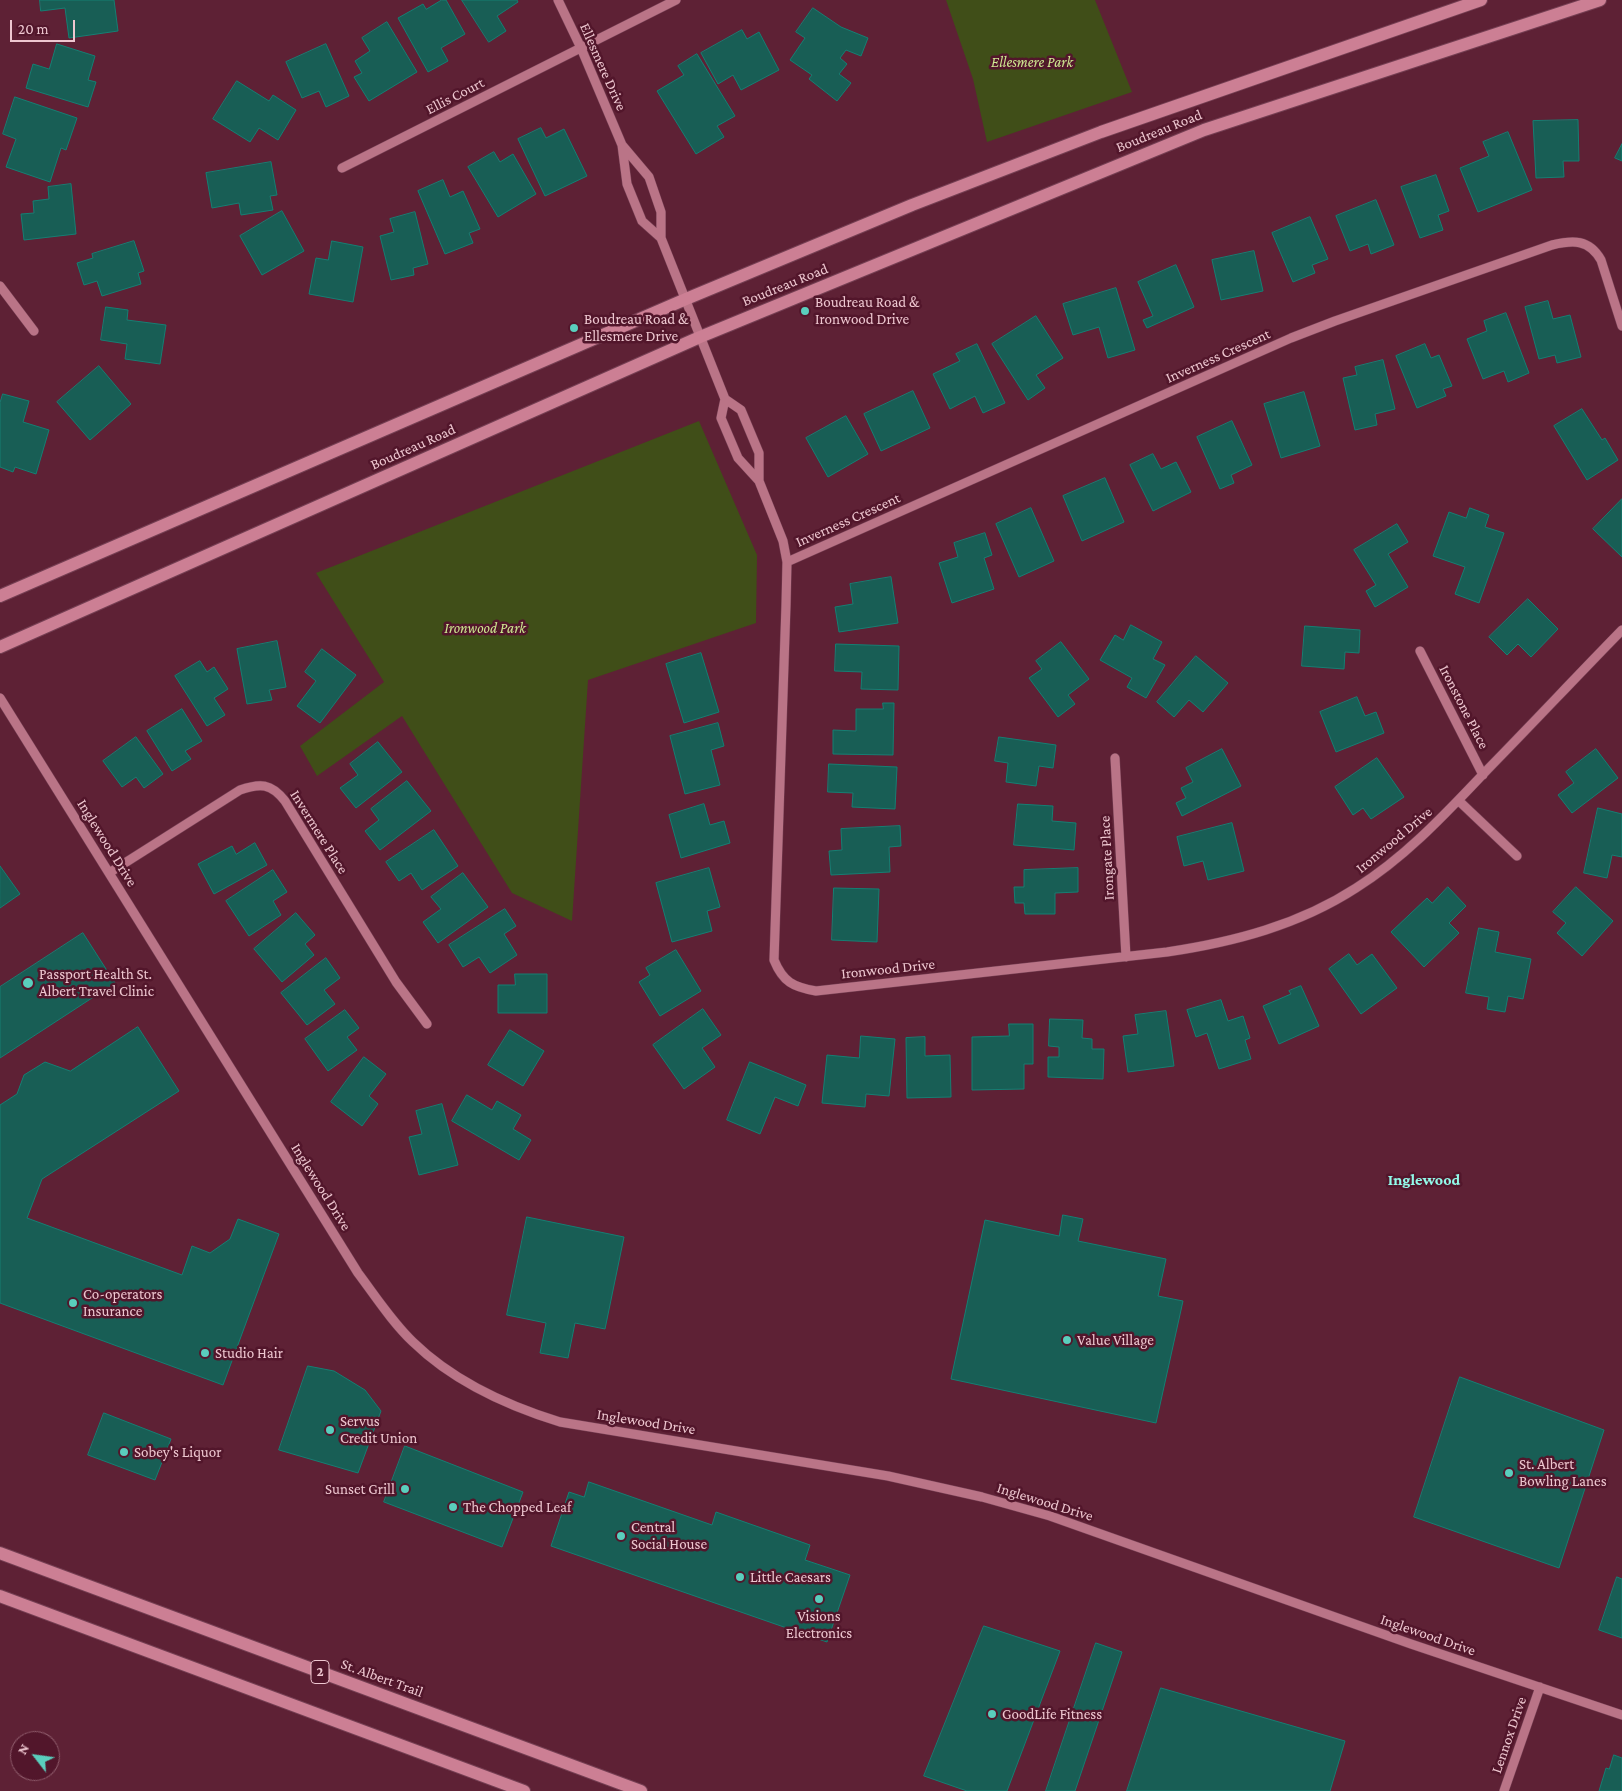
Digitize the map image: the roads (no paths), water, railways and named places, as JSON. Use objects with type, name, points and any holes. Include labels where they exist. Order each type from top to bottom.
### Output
[{"type":"main road","name":"Boudreau Road","points":[[0,596],[686,299],[912,205],[1092,135],[1480,0]]},
{"type":"main road","name":"Boudreau Road","points":[[0,647],[700,337],[1204,130],[1600,0]]},
{"type":"main road","name":"St. Albert Trail","points":[[0,1553],[641,1791]]},
{"type":"main road","points":[[0,1596],[524,1791]]},
{"type":"street","name":"Ellesmere Drive","points":[[558,0],[581,48],[622,145],[627,184],[642,221],[661,238]]},
{"type":"street","name":"Ellis Court","points":[[342,168],[676,0]]},
{"type":"street","name":"Ellesmere Drive","points":[[622,145],[649,177],[661,212],[661,238],[700,337]]},
{"type":"street","name":"Inverness Crescent","points":[[787,562],[1291,338],[1552,245],[1576,242],[1586,244],[1595,250],[1601,260],[1622,326]]},
{"type":"street","points":[[0,286],[34,331]]},
{"type":"street","name":"Ironwood Drive","points":[[700,337],[725,399],[741,410],[759,453],[759,481]]},
{"type":"street","name":"Ironwood Drive","points":[[725,399],[721,418],[738,458],[759,481],[779,528],[786,552],[773,948],[774,960],[778,971],[785,979],[793,985],[816,991],[1126,957],[1208,946],[1284,924],[1318,909],[1356,889],[1387,867],[1425,835],[1622,630]]},
{"type":"street","name":"Ironstone Place","points":[[1420,651],[1483,775]]},
{"type":"street","name":"Inglewood Drive","points":[[0,698],[358,1273],[399,1327],[414,1343],[462,1379],[511,1405],[560,1422],[888,1476],[1015,1505],[1622,1715]]},
{"type":"street","name":"Irongate Place","points":[[1115,758],[1126,957]]},
{"type":"street","name":"Invermere Place","points":[[109,873],[240,790],[259,786],[274,788],[285,801],[396,982],[427,1024]]},
{"type":"street","points":[[1459,801],[1517,856]]},
{"type":"street","name":"Lennox Drive","points":[[1504,1791],[1540,1688]]},
{"type":"place","name":"Boudreau Road & Ironwood Drive","points":[[805,311]]},
{"type":"place","name":"Boudreau Road & Ellesmere Drive","points":[[574,328]]},
{"type":"place","name":"Passport Health St. Albert Travel Clinic","points":[[28,983]]},
{"type":"place","name":"Co-operators Insurance","points":[[73,1303]]},
{"type":"place","name":"Value Village","points":[[1067,1340]]},
{"type":"place","name":"Studio Hair","points":[[205,1353]]},
{"type":"place","name":"Servus Credit Union","points":[[330,1430]]},
{"type":"place","name":"Sobey's Liquor","points":[[124,1452]]},
{"type":"place","name":"St. Albert Bowling Lanes","points":[[1509,1473]]},
{"type":"place","name":"Sunset Grill","points":[[405,1489]]},
{"type":"place","name":"The Chopped Leaf","points":[[453,1507]]},
{"type":"place","name":"Central Social House","points":[[621,1536]]},
{"type":"place","name":"Little Caesars","points":[[740,1577]]},
{"type":"place","name":"Visions Electronics","points":[[819,1599]]},
{"type":"place","name":"GoodLife Fitness","points":[[992,1714]]},
{"type":"district","name":"Inglewood","points":[[1424,1180]]},
{"type":"park label","name":"Ellesmere Park","points":[[1032,62]]},
{"type":"park label","name":"Ironwood Park","points":[[485,628]]}]
